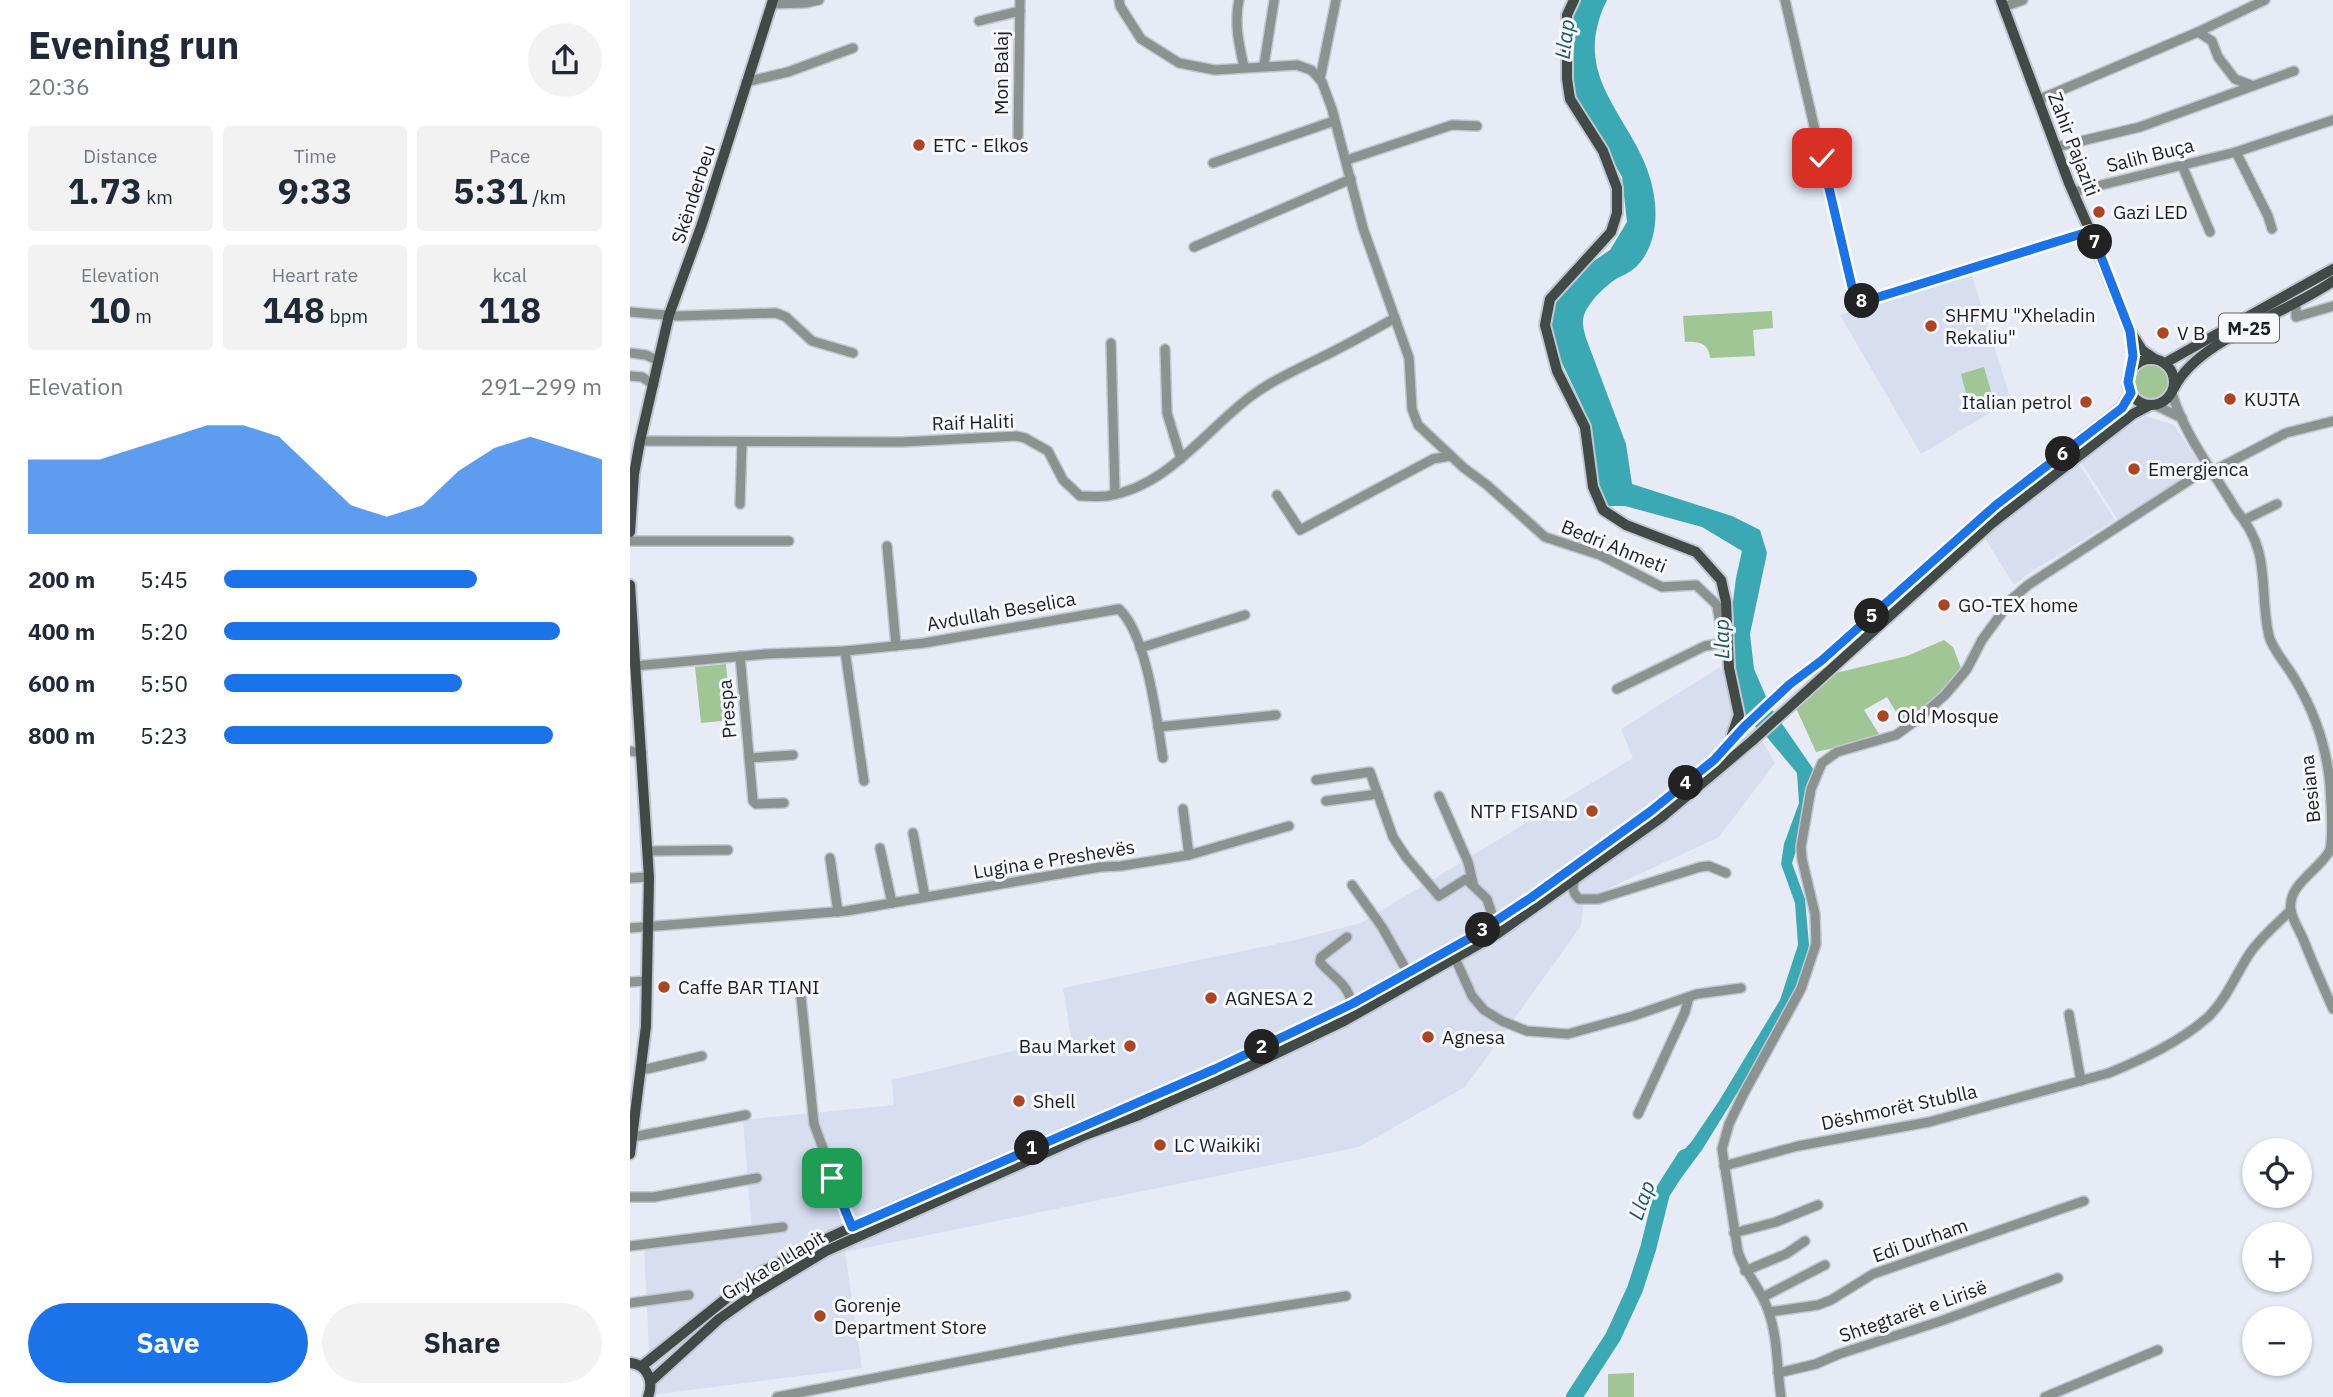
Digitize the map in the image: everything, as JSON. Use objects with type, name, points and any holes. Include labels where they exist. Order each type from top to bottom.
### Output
[{"type":"main road","points":[[1574,0],[1567,15],[1567,79],[1570,99],[1603,151],[1617,188],[1617,213],[1611,232],[1550,299],[1545,325],[1550,350],[1585,427],[1593,487],[1603,510],[1626,525],[1696,552],[1721,580],[1726,602],[1728,668],[1739,715],[1738,728]]},
{"type":"main road","name":"Skënderbeu","points":[[630,532],[632,474],[670,315],[702,224],[772,2]]},
{"type":"main road","name":"Zahir Pajaziti","points":[[2002,3],[2073,192],[2130,331],[2142,351],[2160,361]]},
{"type":"main road","name":"M-25","points":[[2131,371],[2143,360],[2160,361],[2333,269]]},
{"type":"main road","name":"M-25","points":[[2152,405],[2165,401],[2182,374],[2205,354],[2333,281]]},
{"type":"main road","name":"Zahir Pajaziti","points":[[2130,331],[2133,356],[2131,371]]},
{"type":"main road","points":[[2160,361],[2174,377],[2173,390]]},
{"type":"main road","points":[[2131,371],[2128,382],[2131,393],[2139,401],[2152,405]]},
{"type":"main road","name":"Gryka e Llapit","points":[[1572,876],[1714,760],[1729,744],[1738,728],[1821,661],[1996,505],[2122,408],[2131,393]]},
{"type":"main road","name":"Gryka e Llapit","points":[[636,1364],[762,1272],[852,1227],[1215,1069],[1352,1004],[1535,901],[1662,817],[1752,741],[1991,524],[2133,414],[2152,405]]},
{"type":"main road","points":[[630,585],[636,752],[649,877],[646,1026],[630,1154]]},
{"type":"main road","name":"Gryka e Llapit","points":[[650,1381],[719,1319],[826,1251],[1085,1135],[1139,1115],[1248,1067],[1344,1021],[1497,934],[1535,901]]},
{"type":"main road","points":[[636,1364],[650,1381],[648,1397]]},
{"type":"street","points":[[772,2],[806,3],[819,0]]},
{"type":"street","name":"Mon Balaj","points":[[1018,135],[1020,0]]},
{"type":"street","points":[[1119,0],[1141,39],[1179,63],[1214,69],[1297,65],[1311,70],[1320,79]]},
{"type":"street","points":[[1231,0],[1236,14],[1244,67]]},
{"type":"street","points":[[1236,14],[1239,0]]},
{"type":"street","points":[[1320,79],[1336,0]]},
{"type":"street","points":[[1786,0],[1856,304],[2091,231]]},
{"type":"street","name":"Zahir Pajaziti","points":[[2002,3],[2023,0]]},
{"type":"street","points":[[2038,100],[2198,32],[2265,0]]},
{"type":"street","points":[[1264,65],[1274,1]]},
{"type":"street","name":"Mon Balaj","points":[[979,21],[1020,11]]},
{"type":"street","points":[[2198,32],[2212,41],[2218,57],[2235,79],[2252,85]]},
{"type":"street","points":[[746,82],[788,72],[853,48]]},
{"type":"street","points":[[2056,146],[2140,127],[2294,71]]},
{"type":"street","name":"Bedri Ahmeti","points":[[1320,79],[1347,160],[1366,239],[1409,358],[1412,409],[1418,425],[1545,537],[1600,555],[1662,587],[1696,585],[1717,605],[1723,643],[1705,646],[1617,689]]},
{"type":"street","name":"Salih Buça","points":[[2073,192],[2236,152],[2333,120]]},
{"type":"street","points":[[1213,163],[1334,121]]},
{"type":"street","points":[[1347,160],[1452,125],[1477,126]]},
{"type":"street","points":[[2236,152],[2272,229]]},
{"type":"street","points":[[2182,165],[2210,232]]},
{"type":"street","points":[[1194,247],[1351,179]]},
{"type":"street","points":[[2296,302],[2296,317],[2333,306]]},
{"type":"street","points":[[630,312],[670,315],[776,313],[786,317],[812,341],[853,353]]},
{"type":"street","name":"Raif Haliti","points":[[640,441],[902,442],[1016,436],[1026,438],[1048,451],[1063,480],[1080,496],[1105,496],[1137,486],[1181,459],[1250,397],[1287,374],[1395,318]]},
{"type":"street","points":[[1111,342],[1115,494]]},
{"type":"street","points":[[1165,349],[1167,413],[1181,459]]},
{"type":"street","points":[[630,353],[646,355],[659,361]]},
{"type":"street","points":[[630,376],[642,377],[654,385]]},
{"type":"street","name":"Besiana","points":[[2173,390],[2182,418],[2235,510],[2244,520],[2263,566],[2266,616],[2272,646],[2283,658],[2310,706],[2322,740],[2331,787],[2332,844],[2318,866],[2296,890],[2291,910]]},
{"type":"street","points":[[2152,405],[2182,418]]},
{"type":"street","points":[[1781,1397],[1769,1312],[1738,1252],[1722,1149],[1728,1124],[1801,989],[1816,944],[1815,914],[1801,847],[1811,789],[1822,763],[1837,752],[1884,740],[1906,729],[1945,695],[1967,669],[1982,640],[2012,599],[2028,585],[2199,474],[2213,471],[2286,433],[2333,421]]},
{"type":"street","points":[[740,504],[742,442]]},
{"type":"street","points":[[1277,495],[1300,530],[1433,460],[1450,456]]},
{"type":"street","points":[[2244,520],[2277,504]]},
{"type":"street","points":[[630,541],[789,541]]},
{"type":"street","points":[[887,546],[896,646]]},
{"type":"street","name":"Avdullah Beselica","points":[[635,667],[740,656],[896,646],[1119,609],[1126,615],[1140,648],[1163,758]]},
{"type":"street","points":[[1140,648],[1245,615]]},
{"type":"street","points":[[845,651],[864,781]]},
{"type":"street","name":"Prespa","points":[[740,656],[753,801],[756,804],[784,803]]},
{"type":"street","points":[[1158,727],[1276,716]]},
{"type":"street","name":"Prespa","points":[[749,758],[793,755]]},
{"type":"street","points":[[1316,780],[1370,772],[1393,837],[1406,857],[1439,896],[1466,879],[1487,899],[1495,923]]},
{"type":"street","points":[[1326,801],[1378,794]]},
{"type":"street","points":[[1439,796],[1478,890]]},
{"type":"street","points":[[1183,810],[1189,855]]},
{"type":"street","name":"Lugina e Preshevës","points":[[630,928],[838,912],[1189,855],[1289,826]]},
{"type":"street","points":[[913,833],[925,897]]},
{"type":"street","points":[[880,848],[892,903]]},
{"type":"street","points":[[647,849],[729,850]]},
{"type":"street","points":[[830,858],[838,912]]},
{"type":"street","points":[[1572,876],[1574,895],[1579,899],[1598,899],[1700,867],[1709,866],[1726,873]]},
{"type":"street","points":[[630,878],[649,877]]},
{"type":"street","points":[[1352,885],[1382,927],[1408,973]]},
{"type":"street","points":[[2291,910],[2333,1009]]},
{"type":"street","name":"Dëshmorët Stublla","points":[[1724,1166],[1798,1146],[1929,1122],[2081,1081],[2134,1063],[2185,1034],[2207,1017],[2251,951],[2291,910]]},
{"type":"street","points":[[1346,937],[1321,957],[1320,962],[1345,986],[1352,1004]]},
{"type":"street","points":[[1455,958],[1472,996],[1484,1010],[1527,1031],[1568,1034],[1689,997],[1741,988]]},
{"type":"street","points":[[630,982],[646,981]]},
{"type":"street","name":"Gryka e Llapit","points":[[802,997],[814,1124],[852,1227]]},
{"type":"street","points":[[1637,1114],[1685,1012],[1689,997]]},
{"type":"street","points":[[2069,1014],[2081,1081]]},
{"type":"street","points":[[641,1068],[647,1069],[702,1056]]},
{"type":"street","points":[[633,1137],[746,1115]]},
{"type":"street","points":[[630,1197],[654,1198],[757,1178]]},
{"type":"street","name":"Edi Durham","points":[[1769,1312],[1818,1305],[1873,1274],[2084,1201]]},
{"type":"street","points":[[1734,1233],[1776,1222],[1818,1205]]},
{"type":"street","points":[[630,1246],[783,1227]]},
{"type":"street","points":[[1745,1270],[1786,1254],[1805,1241]]},
{"type":"street","points":[[1763,1297],[1825,1265]]},
{"type":"street","name":"Shtegtarët e Lirisë","points":[[1778,1373],[1816,1364],[2058,1278]]},
{"type":"street","points":[[630,1303],[689,1295]]},
{"type":"street","points":[[777,1397],[1076,1339],[1346,1296]]},
{"type":"street","points":[[2045,1397],[2158,1350]]},
{"type":"shaded area","points":[[1971,273],[2011,400],[1921,454],[1840,315]]},
{"type":"shaded area","points":[[2145,416],[2174,425],[2203,469],[2120,523],[2079,459]]},
{"type":"shaded area","points":[[2079,464],[2115,520],[2014,585],[1981,532]]},
{"type":"shaded area","points":[[1720,667],[1775,763],[1719,837],[1584,900],[1581,926],[1465,1087],[1359,1147],[845,1252],[862,1368],[651,1395],[644,1245],[752,1232],[743,1120],[894,1105],[892,1080],[1071,1037],[1063,988],[1291,941],[1361,923],[1633,758],[1621,729]]},
{"type":"green space","points":[[1772,311],[1773,328],[1753,330],[1755,356],[1710,358],[1708,349],[1702,344],[1685,342],[1683,316]]},
{"type":"green space","points":[[2151,364],[2163,369],[2168,381],[2163,393],[2151,398],[2139,393],[2134,381],[2139,369]]},
{"type":"green space","points":[[1984,367],[1994,402],[1970,408],[1961,374]]},
{"type":"green space","points":[[1944,640],[1953,647],[1961,668],[1943,692],[1905,724],[1887,697],[1864,710],[1881,737],[1816,752],[1795,706],[1827,675],[1907,656]]},
{"type":"green space","points":[[726,664],[731,720],[701,723],[695,667]]},
{"type":"green space","points":[[1634,1373],[1634,1397],[1608,1397],[1608,1374]]},
{"type":"water","points":[[1575,0],[1607,0],[1596,30],[1595,57],[1601,81],[1649,175],[1655,203],[1653,237],[1646,253],[1634,269],[1613,281],[1594,299],[1584,317],[1586,338],[1626,444],[1632,484],[1732,516],[1760,530],[1767,553],[1750,634],[1754,669],[1771,708],[1816,773],[1817,786],[1792,863],[1805,899],[1809,945],[1802,976],[1757,1061],[1702,1150],[1678,1182],[1669,1167],[1692,1141],[1719,1101],[1780,1000],[1798,945],[1795,903],[1781,864],[1784,844],[1799,803],[1797,773],[1766,736],[1746,719],[1731,677],[1728,642],[1742,551],[1702,527],[1625,506],[1607,506],[1596,480],[1593,440],[1583,407],[1554,346],[1550,318],[1555,302],[1579,271],[1610,250],[1627,222],[1622,177],[1570,86],[1568,40]]},
{"type":"waterway","name":"Llap","points":[[1574,1397],[1613,1337],[1635,1289],[1662,1193],[1685,1157]]},
{"type":"place","name":"ETC - Elkos","points":[[919,145]]},
{"type":"place","name":"Gazi LED","points":[[2099,212]]},
{"type":"place","name":"SHFMU \"Xheladin Rekaliu\"","points":[[1931,326]]},
{"type":"place","name":"V B","points":[[2163,333]]},
{"type":"place","name":"KUJTA","points":[[2230,399]]},
{"type":"place","name":"Italian petrol","points":[[2086,402]]},
{"type":"place","name":"Emergjenca","points":[[2134,469]]},
{"type":"place","name":"GO-TEX home","points":[[1944,605]]},
{"type":"place","name":"Old Mosque","points":[[1883,716]]},
{"type":"place","name":"NTP FISAND","points":[[1592,811]]},
{"type":"place","name":"Caffe BAR TIANI","points":[[664,987]]},
{"type":"place","name":"AGNESA 2","points":[[1211,998]]},
{"type":"place","name":"Agnesa","points":[[1428,1037]]},
{"type":"place","name":"Bau Market","points":[[1130,1046]]},
{"type":"place","name":"Shell","points":[[1019,1101]]},
{"type":"place","name":"LC Waikiki","points":[[1160,1145]]},
{"type":"place","name":"Gorenje Department Store","points":[[820,1316]]},
{"type":"route","points":[[832,1178],[852,1227],[1215,1069],[1352,1004],[1470,938],[1651,811],[1714,760],[1744,727],[1790,684],[1821,661],[1967,530],[2122,408],[2131,393],[2128,382],[2133,363],[2133,347],[2130,331],[2091,231],[1856,304],[1822,158]]}]
